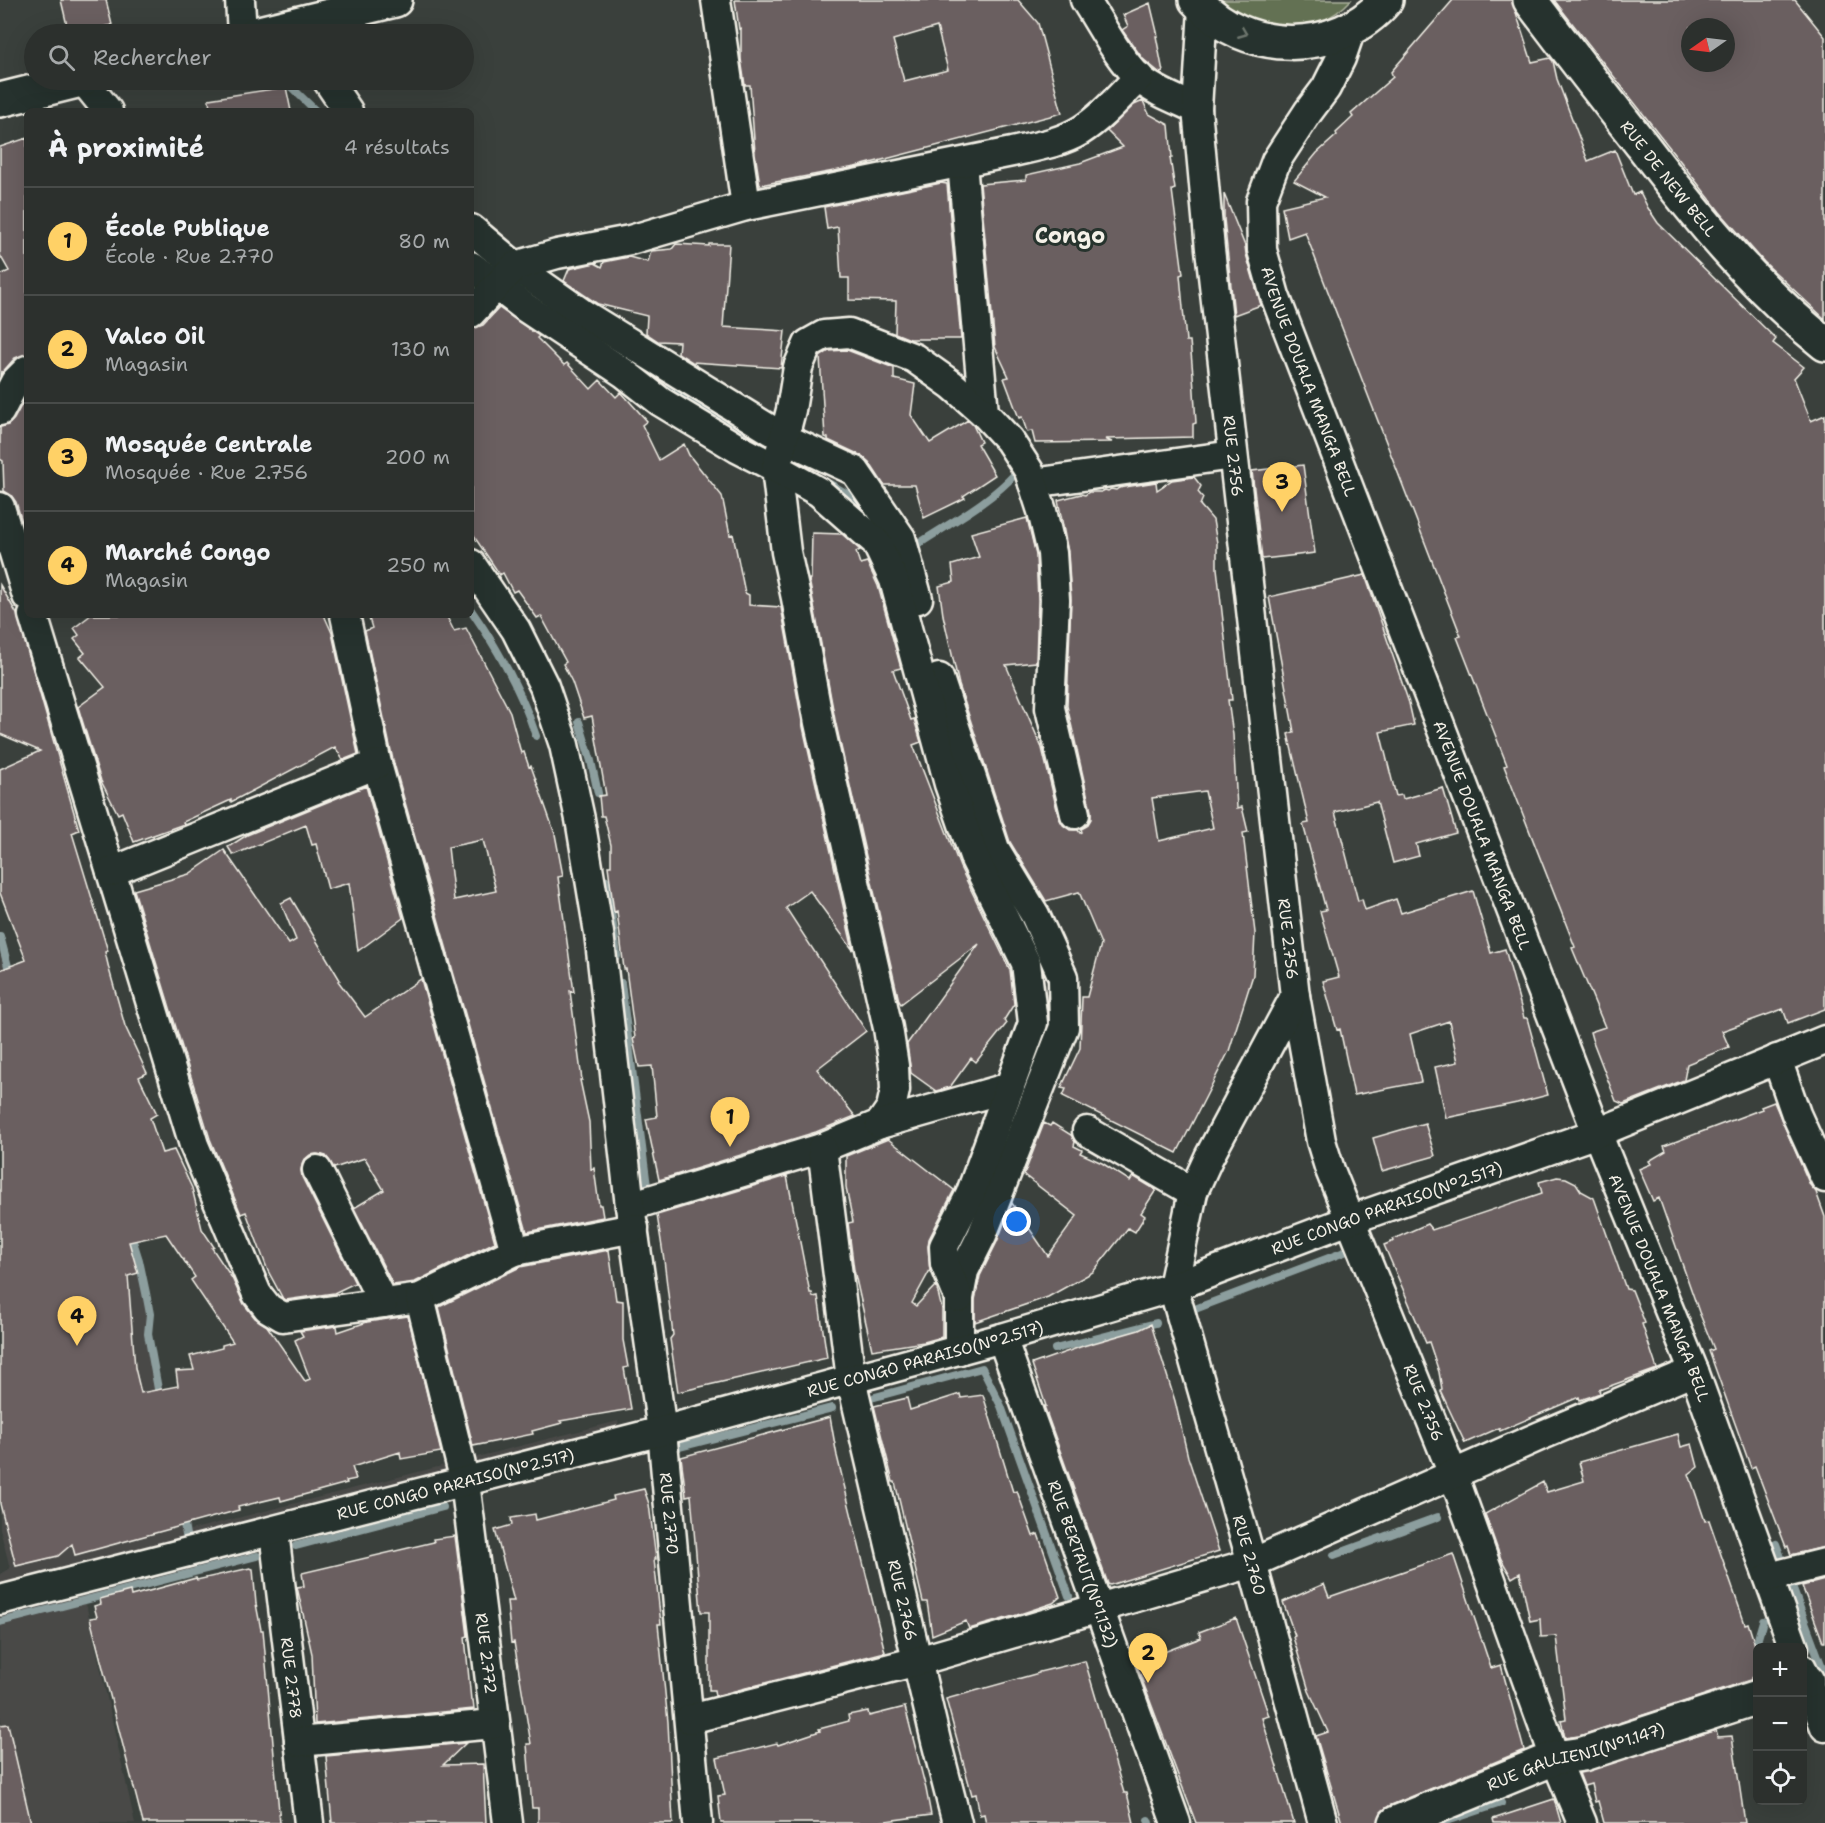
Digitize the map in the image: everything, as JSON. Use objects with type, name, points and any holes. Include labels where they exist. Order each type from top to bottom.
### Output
[{"type":"main road","points":[[308,24],[395,0]]},
{"type":"main road","points":[[1200,4],[1229,27],[1258,39],[1290,44],[1322,40],[1352,29],[1378,10],[1386,0]]},
{"type":"main road","name":"RUE DE NEW BELL","points":[[1530,0],[1698,218],[1749,274],[1825,344]]},
{"type":"main road","points":[[0,100],[41,90]]},
{"type":"main road","name":"RUE GALLIENI(N°1.147)","points":[[1395,1823],[1555,1758],[1583,1754],[1753,1699]]},
{"type":"street","points":[[240,0],[241,24]]},
{"type":"street","points":[[716,0],[746,206]]},
{"type":"street","points":[[1085,0],[1121,57],[1139,77],[1151,86],[1197,110]]},
{"type":"street","name":"RUE 2.756","points":[[1200,4],[1197,110],[1233,454],[1295,996],[1321,1141],[1330,1170],[1352,1219],[1454,1474],[1555,1758],[1582,1823]]},
{"type":"street","name":"AVENUE DOUALA MANGA BELL","points":[[1352,29],[1326,88],[1276,161],[1261,201],[1262,250],[1275,296],[1597,1133],[1694,1371],[1793,1643]]},
{"type":"street","points":[[474,310],[506,277],[557,254],[630,240],[746,206],[1055,141],[1079,132],[1139,77]]},
{"type":"street","points":[[90,90],[105,108]]},
{"type":"street","points":[[334,90],[346,108]]},
{"type":"street","points":[[962,162],[984,413]]},
{"type":"street","points":[[474,233],[506,277],[578,344],[624,373],[661,402],[737,448],[819,492],[876,542],[894,580],[946,772],[975,860],[1026,963],[1033,1023],[970,1195],[944,1246],[945,1264],[959,1298]]},
{"type":"street","points":[[474,267],[506,277],[584,314],[784,438],[855,471],[901,538],[942,687],[995,849],[1035,915],[1063,977],[1064,1027],[982,1235],[964,1271],[959,1298],[959,1350]]},
{"type":"street","points":[[880,1124],[891,1108],[895,1090],[890,1038],[819,723],[786,552],[776,468],[798,367],[808,344],[824,334],[849,333],[914,358],[952,385],[984,413],[1009,440],[1029,471],[1052,553],[1055,600],[1050,708],[1075,814]]},
{"type":"street","points":[[0,411],[15,382],[24,373]]},
{"type":"street","points":[[1033,483],[1233,454]]},
{"type":"street","points":[[0,507],[24,586]]},
{"type":"street","name":"RUE 2.770","points":[[474,568],[521,639],[544,686],[564,745],[580,819],[599,933],[632,1217],[662,1431],[698,1823]]},
{"type":"street","points":[[34,618],[194,1145],[257,1294],[268,1308],[283,1317],[420,1298],[515,1251],[632,1217],[822,1148],[880,1124],[1010,1088]]},
{"type":"street","points":[[346,618],[377,764],[515,1251]]},
{"type":"street","points":[[111,872],[377,764]]},
{"type":"street","points":[[1173,1287],[1193,1192],[1209,1157],[1295,996]]},
{"type":"street","name":"RUE CONGO PARAISO(N°2.517)","points":[[2,1591],[274,1532],[662,1431],[1002,1338],[1173,1287],[1352,1219],[1597,1133],[1825,1040]]},
{"type":"street","points":[[1777,1059],[1796,1114],[1825,1178]]},
{"type":"street","points":[[1087,1131],[1193,1192]]},
{"type":"street","name":"RUE 2.766","points":[[822,1148],[851,1379],[957,1823]]},
{"type":"street","points":[[317,1170],[383,1303]]},
{"type":"street","name":"RUE 2.760","points":[[1173,1287],[1323,1823]]},
{"type":"street","name":"RUE 2.772","points":[[420,1298],[465,1482],[507,1823]]},
{"type":"street","name":"RUE BERTAUT(N°1.132)","points":[[1002,1338],[1176,1823]]},
{"type":"street","points":[[690,1719],[918,1661],[1252,1563],[1694,1371]]},
{"type":"street","name":"RUE 2.778","points":[[274,1532],[309,1823]]},
{"type":"street","points":[[1769,1577],[1825,1563]]},
{"type":"street","points":[[1807,1684],[1825,1727]]},
{"type":"street","points":[[299,1742],[494,1724]]},
{"type":"shaded area","points":[[0,942],[43,1069],[100,1150],[139,1270],[190,1530],[618,1421],[623,1452],[85,1599],[135,1823],[30,1823],[0,1717],[0,1574],[10,1568],[0,1529]]},
{"type":"green space","points":[[1206,0],[1351,0],[1337,13],[1318,23],[1299,29],[1280,31]]},
{"type":"building","points":[[61,0],[106,0],[112,24],[67,24]]},
{"type":"building","points":[[735,0],[1018,0],[1038,23],[1062,113],[855,167],[760,185],[750,85],[745,85],[741,59],[741,28],[739,29]],"holes":[[[937,27],[948,70],[904,81],[893,40]]]},
{"type":"building","points":[[1453,0],[1512,0],[1532,62],[1550,58],[1553,61],[1557,79],[1588,161],[1615,150],[1633,195],[1640,192],[1658,223],[1776,339],[1773,343],[1804,367],[1794,378],[1811,421],[1825,415],[1825,1009],[1788,1023],[1783,1009],[1722,1031],[1729,1047],[1687,1064],[1684,1080],[1623,1104],[1616,1101],[1590,1032],[1605,1027],[1572,948],[1575,947],[1504,766],[1507,765],[1457,637],[1461,636],[1305,232],[1288,238],[1282,207],[1325,197],[1294,181],[1317,153],[1353,117],[1351,114],[1393,77],[1391,72]]},
{"type":"building","points":[[1554,0],[1795,0],[1825,37],[1825,319],[1764,262],[1720,212]]},
{"type":"building","points":[[1150,3],[1158,36],[1156,36],[1163,72],[1160,73],[1143,59],[1122,30],[1128,26],[1123,15]]},
{"type":"building","points":[[267,90],[287,90],[290,108],[210,108],[209,99]]},
{"type":"building","points":[[1143,101],[1149,114],[1169,125],[1172,158],[1170,158],[1175,189],[1172,190],[1183,274],[1180,275],[1186,341],[1190,341],[1193,375],[1196,423],[1193,424],[1193,437],[1105,439],[1112,442],[1035,443],[1032,431],[1027,432],[1022,417],[1019,418],[1004,378],[1009,377],[995,347],[980,184],[1026,180],[1026,175],[1080,163],[1123,147],[1107,131],[1134,105]]},
{"type":"building","points":[[24,139],[24,355],[15,358],[0,375],[0,275],[9,271],[0,255],[0,147]]},
{"type":"building","points":[[941,183],[947,184],[961,339],[910,339],[895,333],[896,301],[849,300],[849,278],[841,278],[838,227],[827,229],[824,207]]},
{"type":"building","points":[[1224,194],[1245,246],[1261,305],[1234,315],[1224,219]]},
{"type":"building","points":[[676,244],[709,246],[709,244],[729,244],[723,327],[785,331],[781,368],[692,362],[678,353],[679,342],[658,341],[646,333],[647,316],[598,304],[564,281],[569,269],[595,263],[602,267],[604,262],[629,257],[648,262],[651,251],[672,249]]},
{"type":"building","points":[[499,308],[539,336],[537,338],[564,365],[567,363],[591,389],[600,380],[616,397],[621,392],[647,421],[642,425],[659,460],[684,444],[689,455],[722,496],[730,535],[733,534],[745,593],[749,595],[749,605],[781,607],[803,727],[853,950],[810,891],[786,908],[866,1031],[817,1069],[855,1116],[816,1132],[659,1180],[646,1119],[657,1117],[652,1066],[639,1067],[633,1039],[635,1038],[626,969],[624,969],[617,911],[614,912],[608,866],[611,866],[611,845],[604,816],[601,816],[599,796],[606,795],[592,716],[584,718],[572,682],[563,664],[566,662],[541,616],[537,618],[517,590],[513,592],[503,573],[500,575],[474,536],[474,328],[483,325]]},
{"type":"building","points":[[847,350],[894,368],[894,379],[915,384],[911,415],[930,443],[968,420],[981,442],[977,444],[995,475],[963,496],[965,498],[924,518],[915,485],[884,485],[869,462],[862,456],[828,440],[825,437],[820,357],[829,351]]},
{"type":"building","points":[[24,401],[23,525],[16,502],[4,491],[3,461],[0,459],[0,427],[8,425]]},
{"type":"building","points":[[1303,465],[1315,553],[1262,559],[1252,471]]},
{"type":"building","points":[[1194,477],[1201,486],[1198,492],[1203,498],[1200,505],[1213,520],[1232,700],[1228,700],[1233,735],[1237,808],[1242,807],[1248,832],[1243,833],[1255,933],[1253,975],[1229,1051],[1177,1153],[1063,1096],[1066,1089],[1061,1088],[1080,1048],[1082,997],[1087,997],[1101,944],[1079,892],[1046,901],[1010,842],[959,685],[943,615],[939,586],[954,582],[952,565],[979,557],[971,533],[1027,518],[1036,555],[1038,600],[1036,662],[1006,665],[1042,748],[1059,818],[1070,830],[1078,830],[1080,833],[1091,819],[1091,811],[1067,706],[1071,599],[1068,552],[1058,500],[1085,495],[1089,492],[1116,490],[1156,482],[1157,490],[1172,480]],"holes":[[[1205,791],[1213,828],[1159,841],[1152,798]]]},
{"type":"building","points":[[812,533],[842,534],[860,550],[856,552],[860,564],[867,562],[878,586],[901,668],[893,670],[911,720],[914,719],[921,742],[913,745],[960,867],[1010,970],[1014,1004],[1004,1020],[1007,1023],[976,1062],[971,1058],[950,1087],[936,1091],[911,1073],[907,1044],[979,944],[901,1004],[835,720],[809,579],[811,579]]},
{"type":"building","points":[[1365,575],[1409,703],[1414,725],[1380,732],[1396,796],[1402,795],[1403,799],[1443,788],[1456,833],[1416,844],[1419,856],[1393,863],[1377,802],[1335,812],[1358,901],[1362,899],[1365,910],[1396,899],[1401,913],[1473,891],[1491,953],[1505,949],[1548,1095],[1446,1118],[1435,1067],[1458,1062],[1449,1021],[1410,1034],[1421,1082],[1354,1095],[1340,1029],[1337,1030],[1323,981],[1339,977],[1320,911],[1326,910],[1303,824],[1309,823],[1288,734],[1294,732],[1269,597]]},
{"type":"building","points":[[0,585],[17,614],[79,830],[72,833],[108,951],[105,952],[125,1026],[147,1073],[139,1077],[157,1114],[150,1118],[162,1153],[174,1150],[192,1188],[202,1229],[214,1247],[212,1248],[232,1278],[244,1304],[255,1318],[267,1326],[305,1381],[310,1379],[295,1340],[303,1336],[300,1331],[337,1326],[338,1332],[367,1322],[408,1316],[441,1452],[401,1459],[400,1452],[352,1467],[356,1479],[346,1481],[347,1483],[281,1501],[280,1497],[238,1507],[239,1510],[75,1555],[72,1544],[58,1556],[16,1566],[0,1504],[0,970],[26,960],[0,893],[0,769],[40,751],[0,734]],"holes":[[[166,1234],[195,1277],[191,1280],[233,1342],[222,1345],[222,1348],[190,1356],[194,1370],[176,1371],[178,1386],[141,1393],[135,1368],[128,1276],[138,1273],[129,1242]]]},
{"type":"building","points":[[87,618],[325,618],[332,633],[358,754],[343,760],[335,747],[231,802],[231,800],[183,822],[184,824],[134,842],[122,812],[118,814],[101,781],[78,707],[105,687],[80,657],[85,653],[74,639],[79,635],[74,628]]},
{"type":"building","points":[[369,618],[448,618],[454,631],[466,628],[510,712],[521,753],[524,752],[529,767],[531,766],[555,834],[563,876],[558,877],[574,992],[570,991],[582,1080],[580,1080],[589,1122],[591,1169],[594,1168],[603,1217],[527,1232],[393,760],[365,631],[372,628]],"holes":[[[483,840],[496,891],[454,900],[448,847]]]},
{"type":"building","points":[[366,786],[403,918],[358,951],[349,883],[328,889],[316,844],[312,845],[306,825],[233,855],[228,847],[247,835]]},
{"type":"building","points":[[224,850],[289,944],[296,940],[281,903],[291,898],[340,980],[338,981],[365,1017],[421,979],[495,1242],[415,1282],[393,1285],[354,1208],[384,1190],[365,1158],[334,1168],[326,1156],[310,1155],[303,1161],[302,1177],[355,1283],[334,1293],[286,1300],[282,1297],[268,1271],[246,1212],[241,1214],[210,1139],[134,890],[189,874]]},
{"type":"building","points":[[1774,1102],[1810,1185],[1816,1192],[1825,1217],[1825,1547],[1791,1555],[1755,1466],[1751,1468],[1709,1351],[1714,1349],[1659,1198],[1653,1201],[1639,1169],[1651,1164],[1649,1161],[1666,1151],[1664,1146],[1762,1109],[1761,1107]]},
{"type":"building","points":[[1044,1123],[1050,1126],[1052,1123],[1071,1135],[1075,1142],[1074,1146],[1082,1150],[1080,1153],[1102,1163],[1130,1181],[1133,1176],[1156,1190],[1141,1213],[1145,1216],[1135,1232],[1128,1228],[1093,1272],[1048,1297],[975,1322],[975,1300],[980,1276],[997,1242],[1012,1203],[1048,1256],[1077,1216],[1024,1175]]},
{"type":"building","points":[[1425,1123],[1435,1156],[1382,1171],[1373,1138]]},
{"type":"building","points":[[888,1139],[954,1190],[929,1239],[930,1270],[912,1303],[916,1306],[936,1285],[942,1309],[942,1337],[872,1350],[854,1270],[848,1223],[853,1222],[846,1188],[846,1156]]},
{"type":"building","points":[[787,1176],[810,1293],[813,1297],[818,1296],[827,1358],[678,1392],[657,1215]]},
{"type":"building","points":[[1557,1177],[1576,1183],[1581,1191],[1594,1198],[1626,1289],[1632,1290],[1645,1323],[1642,1324],[1657,1369],[1599,1390],[1600,1393],[1589,1397],[1580,1400],[1579,1397],[1500,1431],[1499,1428],[1465,1443],[1440,1390],[1442,1389],[1439,1372],[1429,1342],[1426,1343],[1384,1245],[1427,1224],[1432,1230],[1542,1193],[1539,1182]]},
{"type":"building","points":[[609,1250],[616,1300],[623,1301],[623,1340],[628,1367],[624,1368],[631,1409],[560,1421],[562,1423],[532,1431],[533,1434],[473,1446],[439,1307],[520,1267]]},
{"type":"building","points":[[1151,1324],[1175,1401],[1188,1457],[1219,1551],[1110,1585],[1044,1406],[1046,1406],[1032,1364],[1139,1330]]},
{"type":"building","points":[[960,1394],[961,1398],[983,1395],[1013,1492],[1017,1491],[1033,1536],[1038,1534],[1060,1597],[1053,1603],[1017,1615],[969,1629],[966,1621],[932,1635],[927,1602],[923,1602],[895,1482],[893,1482],[874,1406],[907,1398],[910,1410]]},
{"type":"building","points":[[830,1417],[837,1456],[885,1652],[715,1696],[714,1690],[709,1690],[709,1612],[701,1612],[691,1495],[686,1496],[681,1457]]},
{"type":"building","points":[[1678,1434],[1681,1447],[1692,1444],[1698,1467],[1689,1474],[1705,1521],[1709,1520],[1745,1624],[1748,1623],[1754,1643],[1753,1677],[1750,1680],[1579,1736],[1565,1738],[1561,1720],[1566,1719],[1556,1636],[1541,1637],[1540,1619],[1530,1621],[1520,1573],[1512,1578],[1501,1559],[1485,1514],[1543,1482],[1547,1492],[1584,1481],[1579,1462]]},
{"type":"building","points":[[644,1489],[649,1504],[656,1559],[654,1559],[661,1624],[658,1624],[668,1722],[673,1823],[538,1823],[538,1808],[532,1808],[527,1744],[531,1744],[514,1642],[511,1643],[507,1601],[514,1601],[495,1530],[512,1525],[511,1518],[535,1514],[536,1520],[614,1500],[613,1496]]},
{"type":"building","points":[[455,1536],[468,1636],[465,1637],[471,1700],[473,1700],[474,1709],[315,1724],[312,1654],[297,1587],[304,1586],[302,1573],[434,1542],[433,1539]]},
{"type":"building","points":[[1453,1554],[1491,1668],[1501,1665],[1524,1750],[1389,1806],[1381,1812],[1378,1823],[1342,1823],[1316,1736],[1328,1732],[1309,1691],[1293,1637],[1295,1636],[1283,1602],[1324,1584],[1329,1597]]},
{"type":"building","points":[[253,1569],[256,1604],[261,1630],[263,1630],[280,1823],[143,1823],[90,1618],[97,1617],[94,1606],[101,1604],[100,1599],[130,1591],[131,1596],[196,1578],[197,1580]]},
{"type":"building","points":[[1825,1580],[1825,1642],[1823,1642],[1802,1586]]},
{"type":"building","points":[[1236,1618],[1269,1716],[1262,1718],[1294,1823],[1196,1823],[1135,1661],[1155,1651],[1156,1655],[1201,1638],[1199,1632]]},
{"type":"building","points":[[1085,1661],[1124,1793],[1127,1793],[1134,1823],[986,1823],[984,1814],[980,1815],[976,1794],[972,1795],[946,1699]]},
{"type":"building","points":[[905,1707],[931,1815],[871,1823],[721,1823],[718,1796],[725,1795],[717,1758],[777,1743],[778,1745],[820,1731],[819,1729],[849,1721],[848,1715],[868,1711],[869,1716]]},
{"type":"building","points":[[8,1724],[31,1823],[0,1823],[0,1725]]},
{"type":"building","points":[[1716,1730],[1718,1737],[1732,1736],[1745,1823],[1604,1823],[1598,1801],[1595,1802],[1591,1784],[1584,1786],[1579,1773]]},
{"type":"building","points":[[466,1743],[443,1765],[483,1764],[486,1823],[332,1823],[326,1756]]},
{"type":"building","points":[[1554,1799],[1561,1823],[1494,1823],[1493,1819]]},
{"type":"waterway","points":[[294,90],[313,108]]},
{"type":"waterway","points":[[631,361],[776,452]]},
{"type":"waterway","points":[[911,549],[979,505],[1016,473]]},
{"type":"waterway","points":[[830,484],[849,495],[860,512]]},
{"type":"waterway","points":[[474,614],[508,671],[536,736]]},
{"type":"waterway","points":[[579,722],[598,793]]},
{"type":"waterway","points":[[607,881],[617,956]]},
{"type":"waterway","points":[[0,936],[10,974]]},
{"type":"waterway","points":[[621,983],[648,1194]]},
{"type":"waterway","points":[[130,1232],[139,1260],[150,1314],[148,1334],[160,1400]]},
{"type":"waterway","points":[[1195,1309],[1355,1248]]},
{"type":"waterway","points":[[1055,1349],[1156,1323]]},
{"type":"waterway","points":[[875,1397],[982,1368],[1001,1406],[1069,1596]]},
{"type":"waterway","points":[[679,1447],[832,1408]]},
{"type":"waterway","points":[[296,1546],[443,1507]]},
{"type":"waterway","points":[[1334,1555],[1438,1517]]},
{"type":"waterway","points":[[184,1524],[188,1546]]},
{"type":"waterway","points":[[1776,1544],[1785,1568]]},
{"type":"waterway","points":[[0,1622],[257,1556]]},
{"type":"waterway","points":[[1789,1579],[1825,1675]]},
{"type":"waterway","points":[[1751,1654],[1763,1621]]},
{"type":"waterway","points":[[1419,1793],[1479,1772]]},
{"type":"waterway","points":[[1441,1823],[1501,1803]]},
{"type":"place","name":"Mosquée Centrale","points":[[1282,512]]},
{"type":"place","name":"École Publique","points":[[730,1147]]},
{"type":"place","name":"Marché Congo","points":[[77,1346]]},
{"type":"place","name":"Valco Oil","points":[[1148,1683]]},
{"type":"district","name":"Congo","points":[[1070,235]]}]
